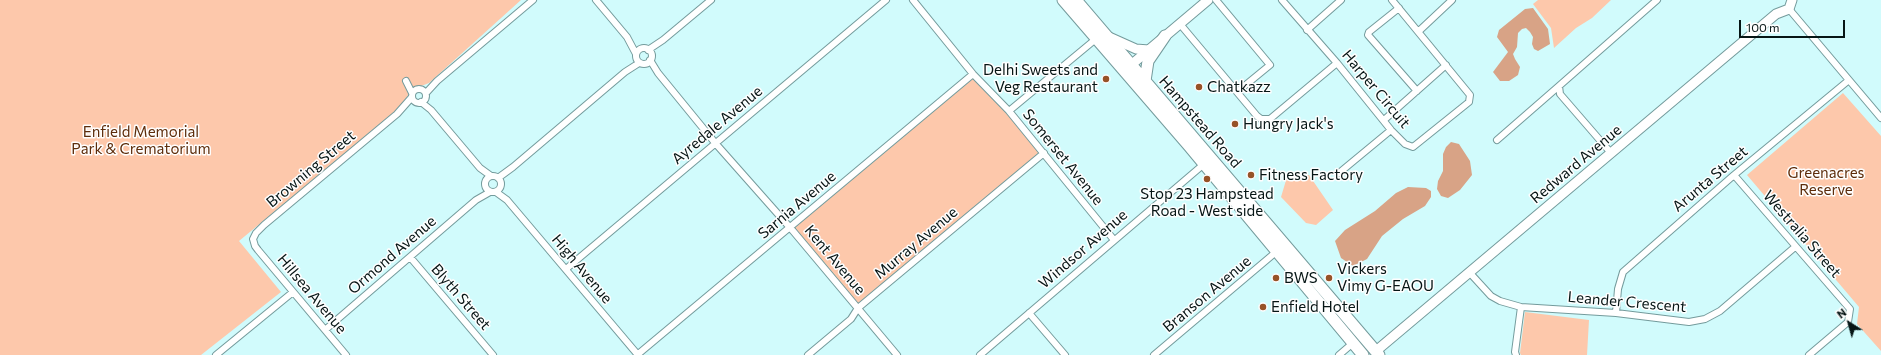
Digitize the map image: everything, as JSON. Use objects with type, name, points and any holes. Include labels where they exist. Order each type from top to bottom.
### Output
[{"type":"highway","name":"Hampstead Road","points":[[1063,0],[1103,36],[1131,65],[1143,85],[1286,244],[1362,334],[1375,354]]},
{"type":"highway","name":"Hampstead Road","points":[[1076,0],[1204,164],[1363,355]]},
{"type":"highway","points":[[1143,85],[1148,61],[1165,36]]},
{"type":"highway","points":[[1276,252],[1286,244]]},
{"type":"highway","points":[[1353,343],[1362,334]]},
{"type":"street","name":"Browning Street","points":[[258,250],[255,246],[254,239],[256,233],[533,0]]},
{"type":"street","name":"Kent Avenue","points":[[596,0],[716,144],[790,228],[897,355]]},
{"type":"street","name":"Ormond Avenue","points":[[325,330],[493,184],[711,0]]},
{"type":"street","name":"Ayredale Avenue","points":[[566,269],[886,0]]},
{"type":"street","name":"Somerset Avenue","points":[[913,0],[974,74],[1009,112],[1114,240]]},
{"type":"street","points":[[1131,65],[1208,0]]},
{"type":"street","points":[[1216,0],[1270,64],[1237,92]]},
{"type":"street","name":"Harper Circuit","points":[[1282,0],[1337,63],[1391,130],[1405,144],[1413,147],[1469,102],[1470,95],[1392,0]]},
{"type":"street","points":[[1307,30],[1341,0]]},
{"type":"street","points":[[1418,31],[1452,0]]},
{"type":"street","points":[[1497,140],[1657,0]]},
{"type":"street","points":[[1792,0],[1789,10],[1881,118]]},
{"type":"street","points":[[1399,8],[1368,34],[1417,91]]},
{"type":"street","name":"Redward Avenue","points":[[1375,354],[1469,272],[1776,14],[1789,10]]},
{"type":"street","points":[[1180,24],[1261,119],[1270,119],[1337,63]]},
{"type":"street","points":[[1009,112],[1103,36],[1136,49],[1149,50]]},
{"type":"street","points":[[1384,120],[1446,65]]},
{"type":"street","name":"Sarnia Avenue","points":[[638,355],[974,74]]},
{"type":"street","name":"Arunta Street","points":[[1616,313],[1618,289],[1623,272],[1734,175],[1849,80]]},
{"type":"street","points":[[1558,86],[1560,94],[1610,153]]},
{"type":"street","name":"High Avenue","points":[[419,96],[638,355]]},
{"type":"street","points":[[1339,173],[1391,130]]},
{"type":"street","name":"Murray Avenue","points":[[808,355],[851,319],[858,308],[1044,154]]},
{"type":"street","name":"Windsor Avenue","points":[[980,355],[1204,164]]},
{"type":"street","name":"Westralia Street","points":[[1734,175],[1850,309],[1848,322],[1809,355]]},
{"type":"street","name":"Leander Crescent","points":[[1469,272],[1490,296],[1500,302],[1521,307],[1616,313],[1689,322],[1705,319],[1720,311],[1795,247]]},
{"type":"street","name":"Hillsea Avenue","points":[[258,250],[346,355]]},
{"type":"street","name":"Branson Avenue","points":[[1154,355],[1276,252]]},
{"type":"street","name":"Blyth Street","points":[[410,257],[493,355]]},
{"type":"street","points":[[216,355],[293,292]]},
{"type":"street","points":[[1516,355],[1515,352],[1521,307]]},
{"type":"street","points":[[1029,313],[1065,355]]},
{"type":"street","points":[[1339,355],[1353,343]]},
{"type":"green space","name":"Enfield Memorial Park & Crematorium","points":[[0,0],[521,0],[429,83],[411,90],[401,107],[239,241],[281,292],[201,355],[0,355]]},
{"type":"green space","points":[[1538,0],[1611,0],[1592,18],[1576,28],[1554,48],[1551,28],[1533,4]]},
{"type":"green space","points":[[973,74],[1044,153],[858,308],[790,228]]},
{"type":"green space","name":"Greenacres Reserve","points":[[1843,93],[1881,136],[1881,351],[1857,324],[1859,307],[1747,175]]},
{"type":"green space","points":[[1309,175],[1333,210],[1316,225],[1306,223],[1281,197],[1287,177]]},
{"type":"green space","points":[[1525,312],[1589,320],[1587,355],[1521,355]]},
{"type":"shaded area","points":[[1533,8],[1548,29],[1550,44],[1538,51],[1534,49],[1532,44],[1533,37],[1530,32],[1526,28],[1522,29],[1518,33],[1517,47],[1513,54],[1520,67],[1518,75],[1509,81],[1500,81],[1493,72],[1508,52],[1497,37],[1499,30],[1525,9]]},
{"type":"shaded area","points":[[1451,142],[1459,144],[1470,161],[1472,175],[1460,190],[1448,198],[1441,196],[1437,189],[1438,181],[1443,171],[1443,154],[1446,147]]},
{"type":"shaded area","points":[[1408,187],[1426,188],[1431,191],[1431,197],[1425,206],[1403,219],[1382,236],[1367,259],[1353,266],[1341,258],[1335,241],[1345,230],[1375,211],[1396,193]]},
{"type":"place","name":"Delhi Sweets and Veg Restaurant","points":[[1106,79]]},
{"type":"place","name":"Chatkazz","points":[[1199,87]]},
{"type":"place","name":"Hungry Jack's","points":[[1235,124]]},
{"type":"place","name":"Fitness Factory","points":[[1251,175]]},
{"type":"place","name":"Stop 23 Hampstead Road - West side","points":[[1207,179]]},
{"type":"place","name":"BWS","points":[[1276,278]]},
{"type":"place","name":"Vickers Vimy G-EAOU","points":[[1329,278]]},
{"type":"place","name":"Enfield Hotel","points":[[1263,307]]}]
